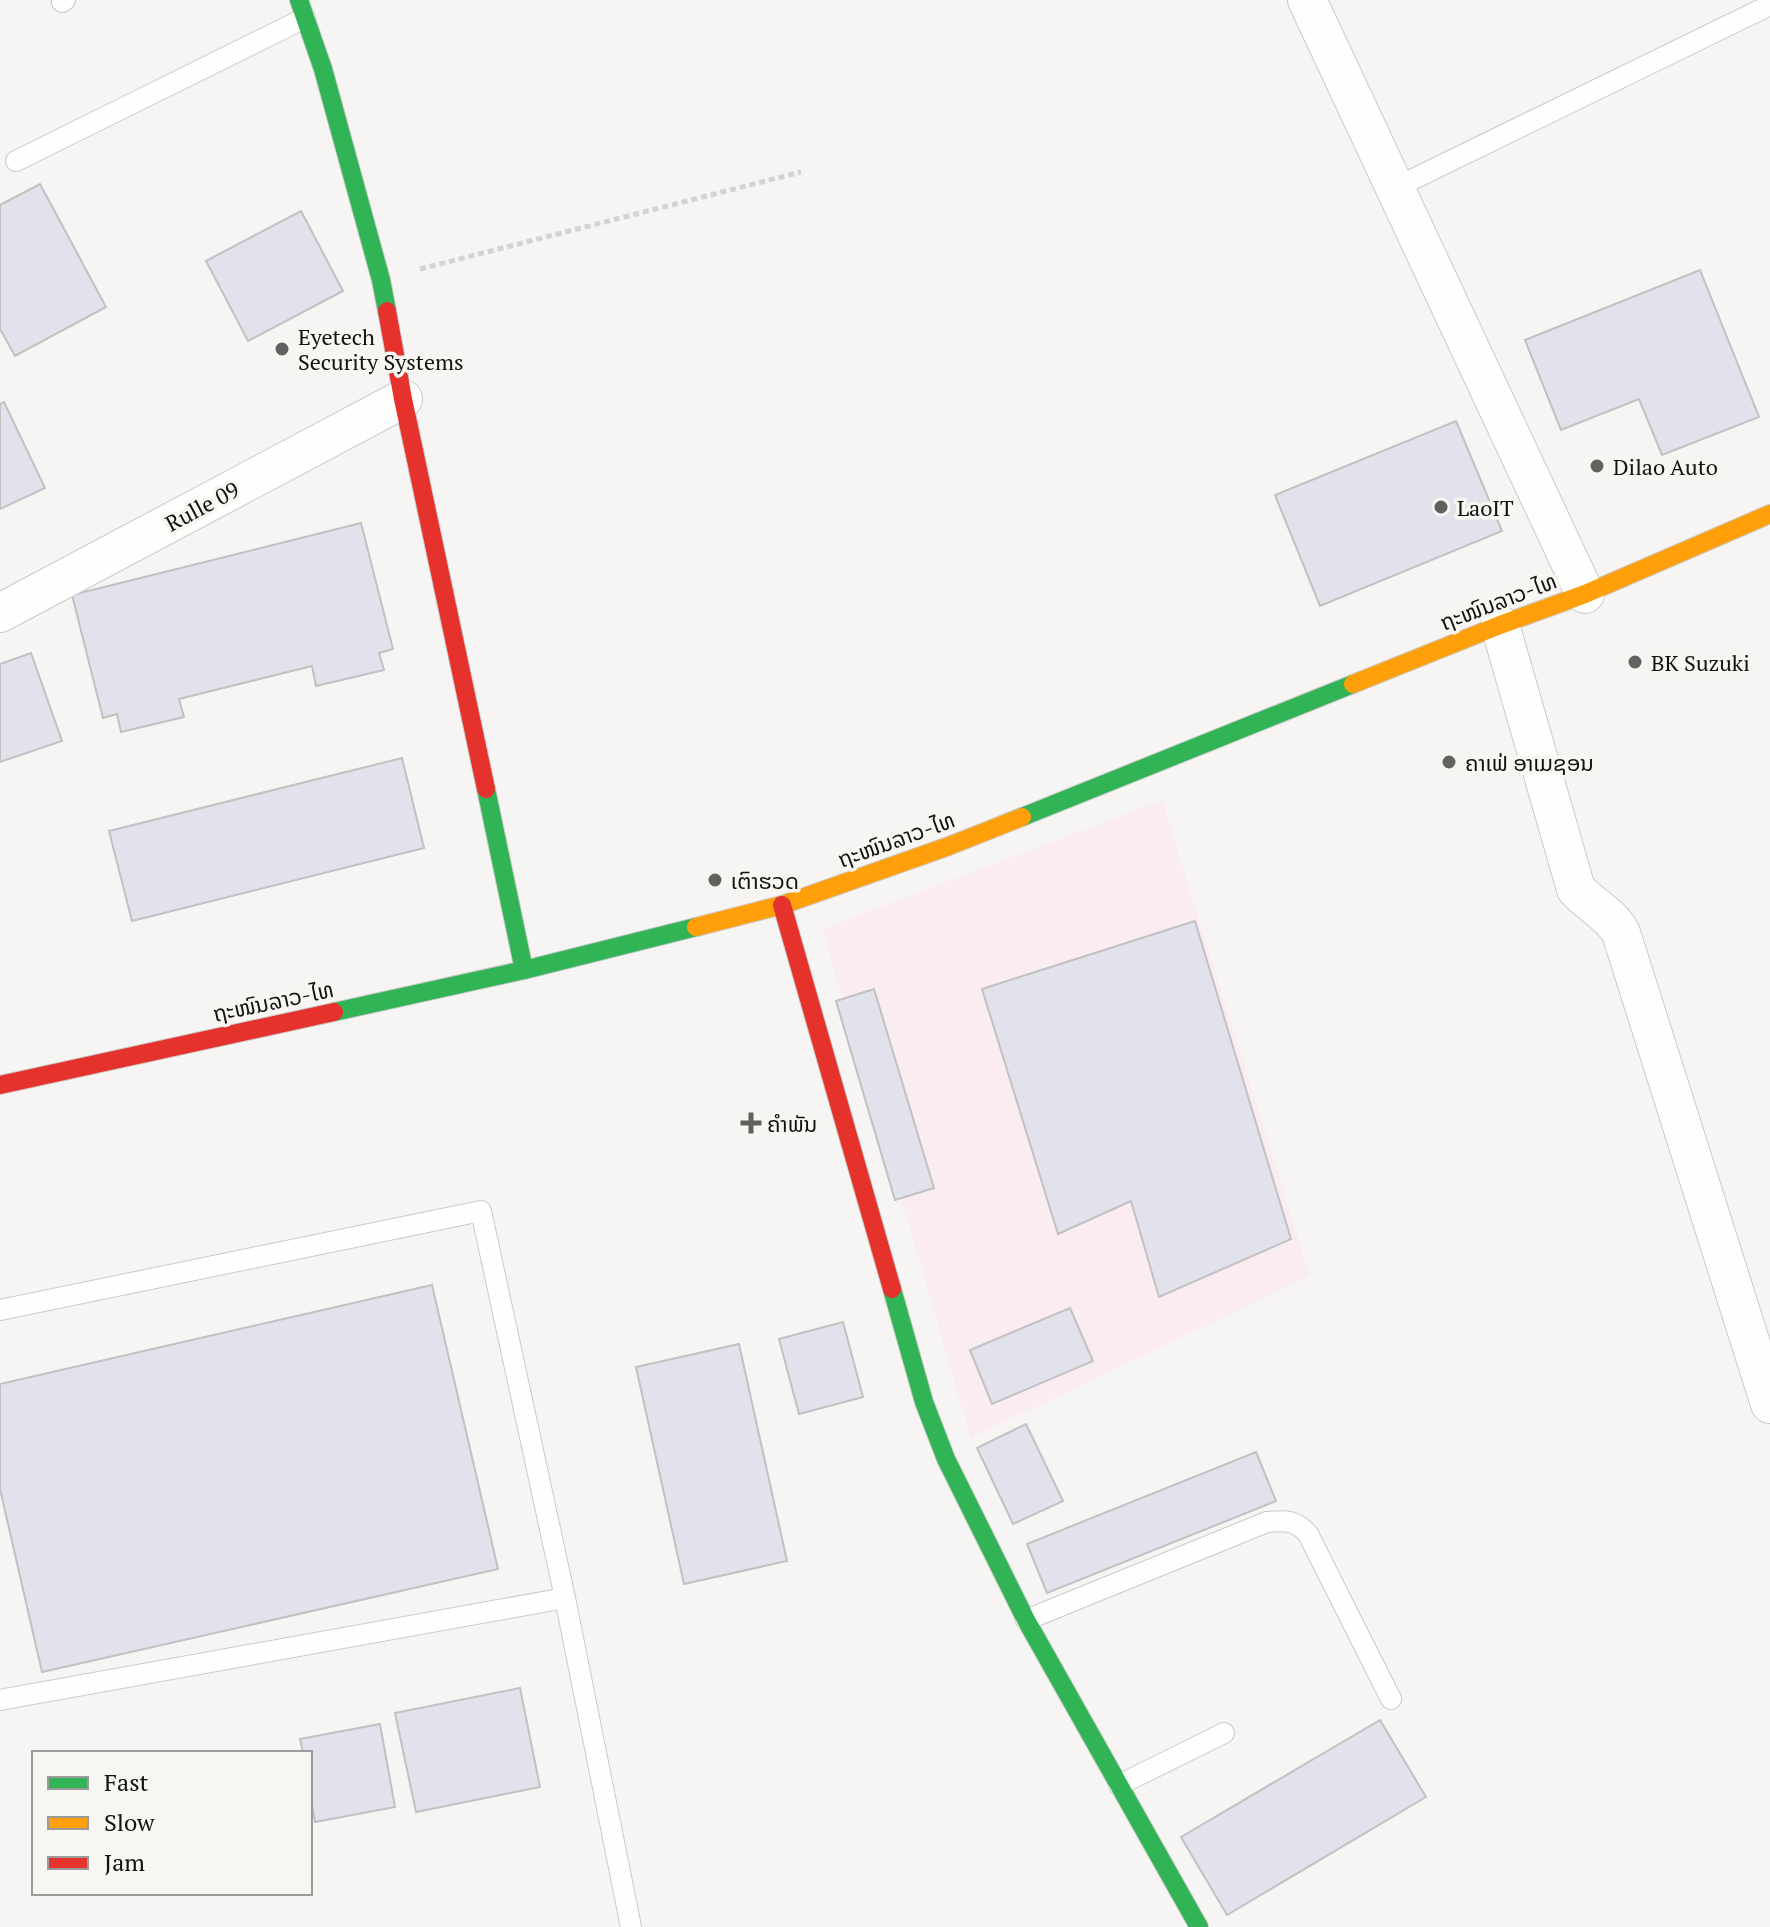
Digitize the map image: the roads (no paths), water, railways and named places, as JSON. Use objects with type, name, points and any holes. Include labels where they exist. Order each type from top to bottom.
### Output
[{"type":"street","points":[[1307,0],[1585,594]]},
{"type":"street","points":[[302,9],[323,69],[381,280],[403,399],[524,970]]},
{"type":"street","name":"Rulle 09","points":[[0,613],[403,399]]},
{"type":"street","name":"ຖະໜົນລາວ-ໄທ","points":[[0,1085],[524,970],[782,905],[949,846],[1500,625],[1585,594],[1770,514]]},
{"type":"street","points":[[1500,625],[1576,889],[1617,925],[1621,933],[1770,1404]]},
{"type":"street","points":[[782,905],[924,1402],[946,1459],[1026,1620],[1199,1927]]},
{"type":"lane","points":[[1395,188],[1770,5]]},
{"type":"lane","points":[[16,161],[302,9]]},
{"type":"lane","points":[[0,1310],[481,1211],[565,1598],[631,1927]]},
{"type":"lane","points":[[1026,1620],[1267,1522],[1288,1520],[1301,1525],[1308,1534],[1391,1699]]},
{"type":"lane","points":[[0,1700],[565,1598]]},
{"type":"lane","points":[[1119,1785],[1224,1733]]},
{"type":"place","name":"Eyetech Security Systems","points":[[282,349]]},
{"type":"place","name":"Dilao Auto","points":[[1597,466]]},
{"type":"place","name":"LaoIT","points":[[1441,507]]},
{"type":"place","name":"BK Suzuki","points":[[1635,662]]},
{"type":"place","name":"ຄາເຟ່ ອາເມຊອນ","points":[[1449,762]]},
{"type":"place","name":"ເຕົາຮວດ","points":[[715,880]]},
{"type":"place","name":"ຄໍາພັນ","points":[[751,1123]]}]
